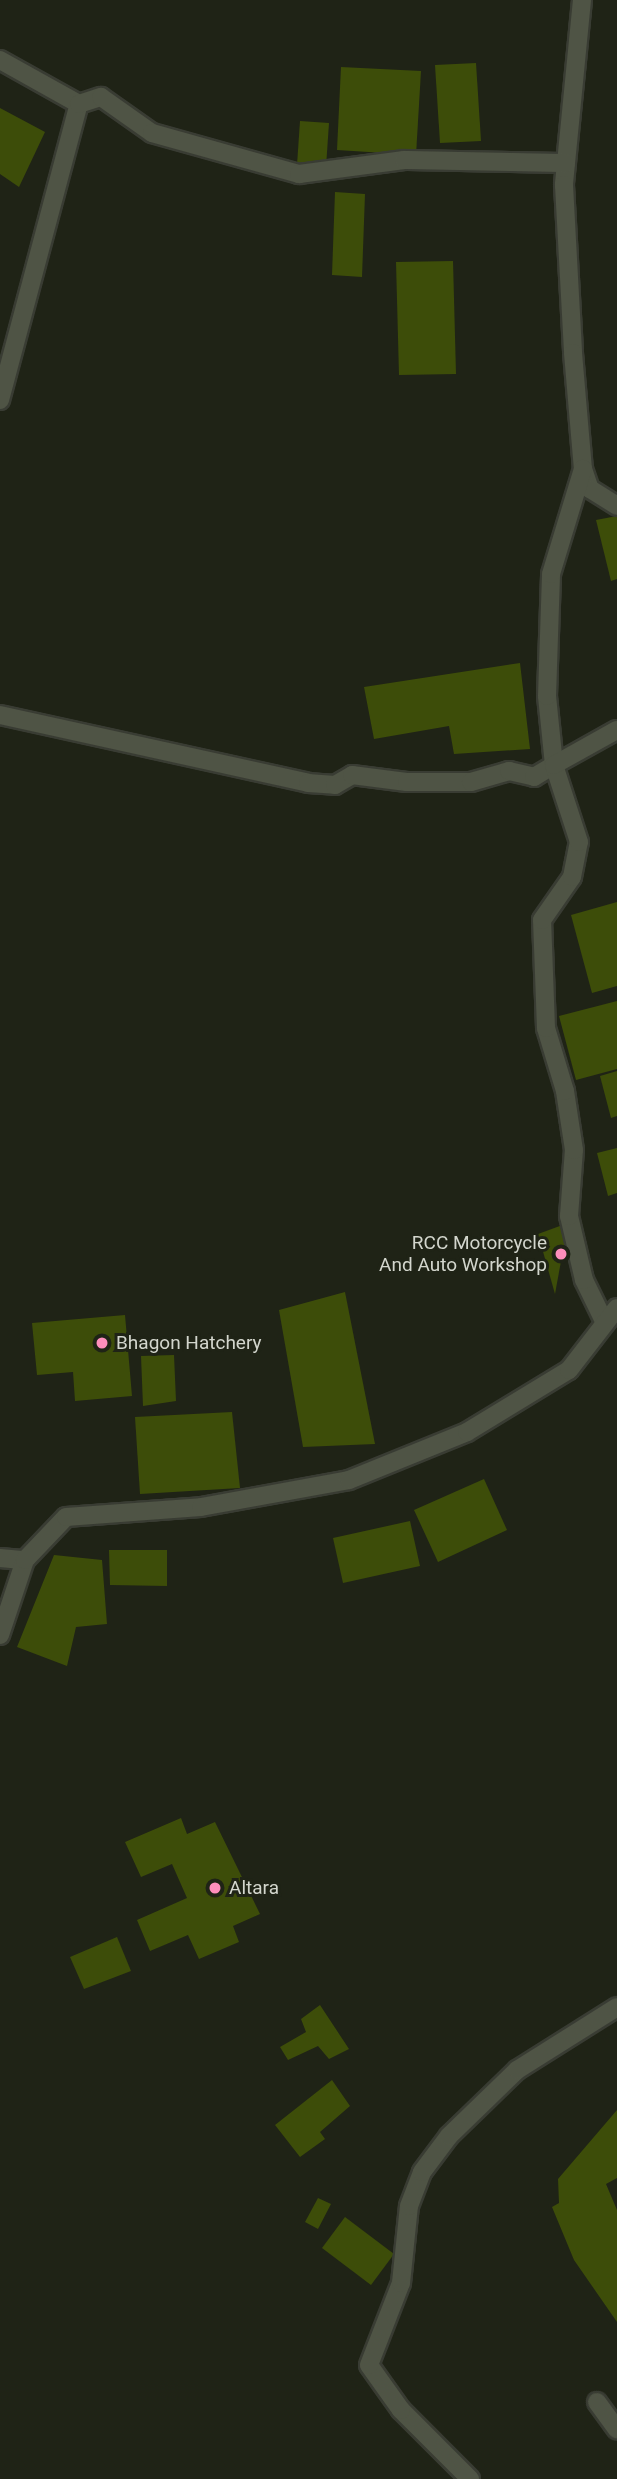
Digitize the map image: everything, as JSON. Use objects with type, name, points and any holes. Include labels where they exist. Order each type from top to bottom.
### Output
[{"type":"street","points":[[582,0],[566,163],[572,327],[583,468],[590,489],[617,506]]},
{"type":"street","points":[[0,60],[79,104],[101,97],[152,133],[299,174],[404,160],[566,163]]},
{"type":"street","points":[[0,400],[79,104]]},
{"type":"street","points":[[0,1635],[25,1560],[66,1517],[201,1507],[349,1480],[467,1432],[569,1370],[611,1314],[584,1280],[569,1216],[574,1150],[565,1091],[546,1028],[542,920],[572,877],[579,842],[554,765],[547,696],[551,575],[583,468]]},
{"type":"street","points":[[0,715],[308,783],[335,785],[352,775],[407,782],[471,782],[509,771],[534,777],[617,730]]},
{"type":"street","points":[[0,1558],[25,1560]]},
{"type":"street","points":[[470,2479],[401,2410],[369,2365],[401,2283],[409,2206],[422,2172],[449,2136],[517,2070],[617,2007]]},
{"type":"street","points":[[597,2402],[617,2430]]},
{"type":"building","points":[[476,63],[481,141],[440,143],[435,65]]},
{"type":"building","points":[[341,67],[421,71],[416,155],[337,150]]},
{"type":"building","points":[[0,108],[45,132],[19,187],[0,174]]},
{"type":"building","points":[[300,121],[329,123],[326,167],[297,165]]},
{"type":"building","points":[[335,192],[365,194],[362,277],[332,275]]},
{"type":"building","points":[[453,261],[456,374],[399,375],[396,262]]},
{"type":"building","points":[[617,516],[617,579],[611,581],[596,520]]},
{"type":"building","points":[[520,663],[530,749],[454,754],[449,726],[374,739],[364,687]]},
{"type":"building","points":[[617,902],[617,986],[592,993],[571,915]]},
{"type":"building","points":[[617,1001],[617,1069],[576,1080],[559,1016]]},
{"type":"building","points":[[617,1071],[617,1116],[611,1118],[600,1076]]},
{"type":"building","points":[[617,1148],[617,1193],[608,1196],[597,1153]]},
{"type":"building","points":[[568,1223],[555,1294],[538,1234]]},
{"type":"building","points":[[345,1292],[375,1444],[303,1447],[279,1310]]},
{"type":"building","points":[[125,1315],[132,1396],[75,1401],[73,1372],[37,1375],[32,1323]]},
{"type":"building","points":[[174,1355],[176,1401],[143,1406],[141,1356]]},
{"type":"building","points":[[232,1412],[240,1488],[140,1494],[135,1417]]},
{"type":"building","points":[[484,1479],[507,1530],[438,1562],[414,1510]]},
{"type":"building","points":[[410,1521],[420,1566],[343,1583],[333,1538]]},
{"type":"building","points":[[109,1550],[167,1550],[167,1586],[110,1585]]},
{"type":"building","points":[[54,1555],[102,1560],[107,1624],[76,1627],[67,1666],[17,1647]]},
{"type":"building","name":"Altara","points":[[181,1818],[187,1834],[215,1822],[260,1914],[233,1926],[239,1942],[199,1959],[188,1935],[150,1951],[137,1920],[187,1898],[172,1864],[141,1877],[125,1842]]},
{"type":"building","points":[[117,1937],[131,1971],[84,1989],[70,1957]]},
{"type":"building","points":[[320,2005],[349,2049],[329,2059],[318,2046],[288,2060],[280,2047],[306,2032],[301,2019]]},
{"type":"building","points":[[332,2080],[350,2106],[320,2132],[325,2139],[300,2157],[275,2125]]},
{"type":"building","points":[[617,2110],[617,2178],[606,2184],[617,2210],[617,2322],[574,2260],[552,2207],[559,2203],[558,2179]]},
{"type":"building","points":[[318,2198],[331,2204],[318,2229],[305,2222]]},
{"type":"building","points":[[345,2217],[394,2254],[371,2285],[322,2248]]},
{"type":"place","name":"RCC Motorcycle And Auto Workshop","points":[[561,1254]]},
{"type":"place","name":"Bhagon Hatchery","points":[[102,1343]]},
{"type":"place","name":"Altara","points":[[215,1888]]}]
